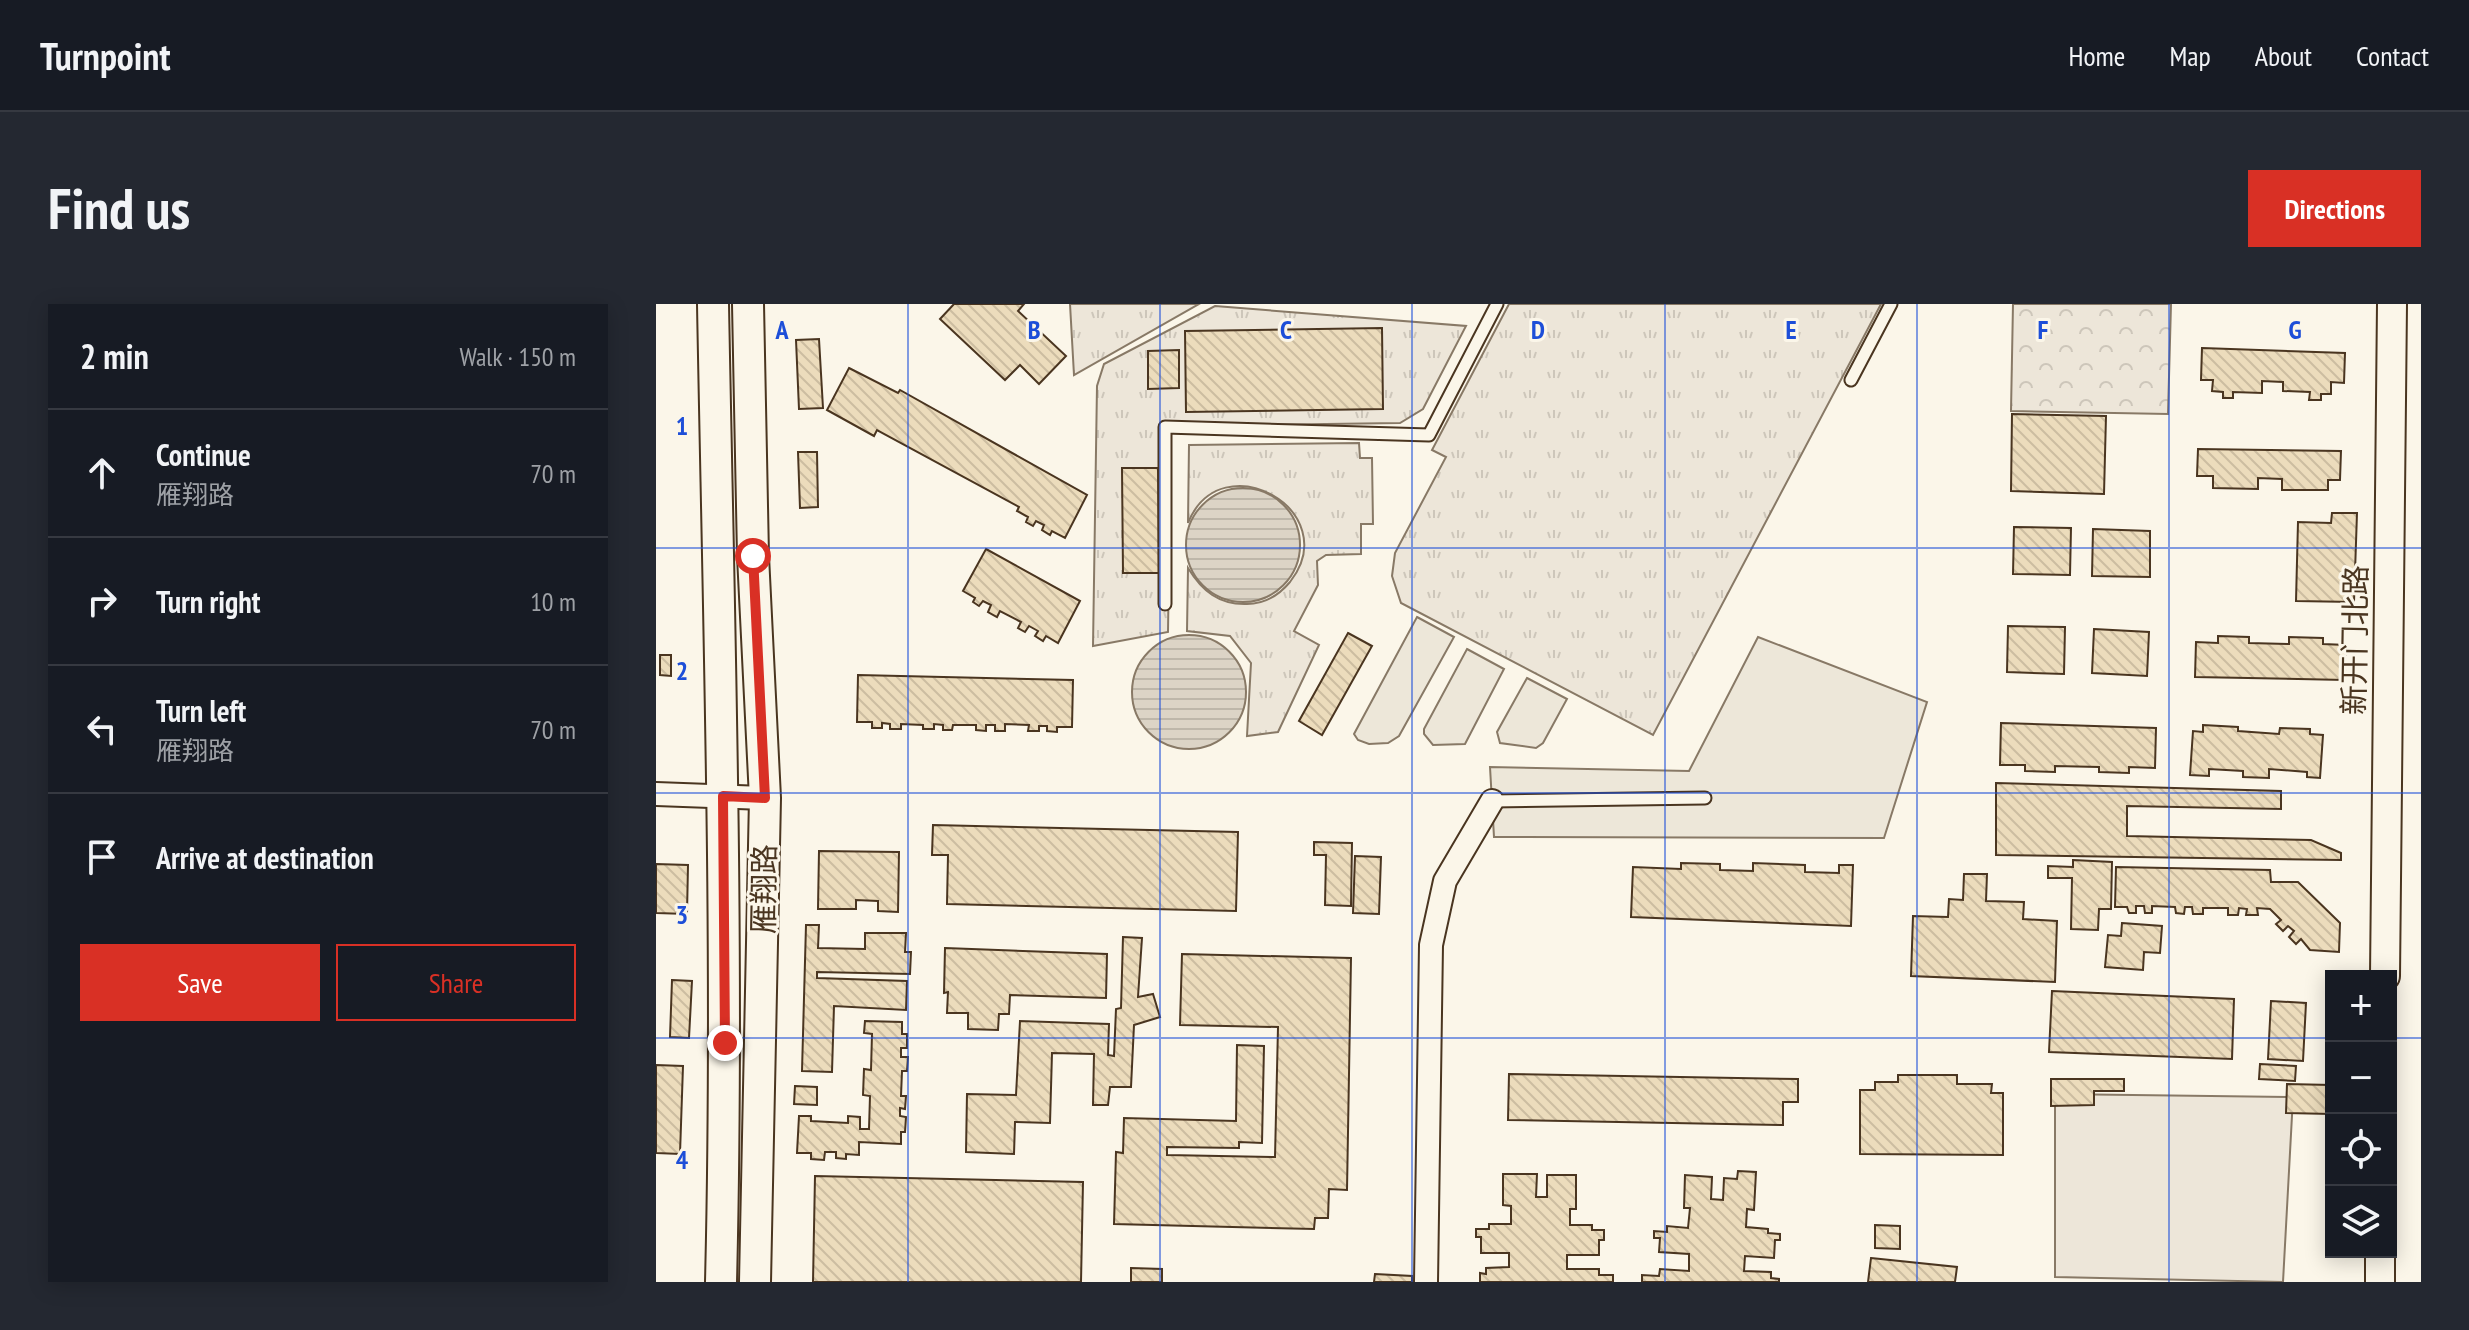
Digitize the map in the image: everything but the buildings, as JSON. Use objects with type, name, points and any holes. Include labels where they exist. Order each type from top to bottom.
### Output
[{"type":"main road","name":"雁翔路","points":[[713,304],[723,796],[725,1043],[721,1282]]},
{"type":"main road","name":"雁翔路","points":[[748,304],[753,556],[765,798],[755,1282]]},
{"type":"street","name":"新开门北路","points":[[2385,970],[2392,304]]},
{"type":"street","points":[[656,794],[765,798]]},
{"type":"street","points":[[1426,1282],[1431,945],[1445,881],[1492,801]]},
{"type":"street","points":[[2380,1258],[2380,1282]]},
{"type":"lane","points":[[1165,604],[1165,427],[1429,435],[1497,304]]},
{"type":"lane","points":[[1851,380],[1891,304]]},
{"type":"lane","points":[[1492,801],[1705,798]]},
{"type":"green space","points":[[1070,304],[1199,304],[1074,375]]},
{"type":"green space","points":[[1509,304],[1881,304],[1653,735],[1401,603],[1392,576],[1395,553],[1446,457],[1432,450]]},
{"type":"green space","points":[[2013,304],[2171,304],[2168,414],[2011,411]]},
{"type":"green space","points":[[1215,306],[1466,326],[1423,409],[1400,423],[1171,426],[1168,632],[1093,646],[1097,386],[1104,364]]},
{"type":"green space","points":[[1359,443],[1360,458],[1372,458],[1373,524],[1361,524],[1361,554],[1326,555],[1317,561],[1318,585],[1294,631],[1319,645],[1278,732],[1247,736],[1251,663],[1230,636],[1187,631],[1188,568],[1205,590],[1220,599],[1237,604],[1260,602],[1276,595],[1290,582],[1303,556],[1302,531],[1291,511],[1272,495],[1250,487],[1226,488],[1204,499],[1188,523],[1189,445]]},
{"type":"green space","points":[[2055,1094],[2293,1097],[2283,1282],[2055,1277]]},
{"type":"shaded area","points":[[1243,488],[1265,492],[1284,504],[1296,523],[1300,545],[1296,567],[1284,586],[1265,598],[1243,602],[1221,598],[1202,586],[1190,567],[1186,545],[1190,523],[1202,504],[1221,492]]},
{"type":"shaded area","points":[[1417,617],[1454,637],[1399,736],[1388,743],[1369,744],[1358,740],[1354,734]]},
{"type":"shaded area","points":[[1189,635],[1211,639],[1230,651],[1242,670],[1246,692],[1242,714],[1230,733],[1211,745],[1189,749],[1167,745],[1148,733],[1136,714],[1132,692],[1136,670],[1148,651],[1167,639]]},
{"type":"shaded area","points":[[1758,637],[1927,702],[1884,838],[1494,837],[1490,767],[1689,771]]},
{"type":"shaded area","points":[[1467,649],[1504,669],[1465,744],[1433,745],[1424,734],[1424,729]]},
{"type":"shaded area","points":[[1527,678],[1567,699],[1543,743],[1536,748],[1500,743],[1497,732]]},
{"type":"route","points":[[725,1043],[723,796],[765,798],[753,556]]}]
